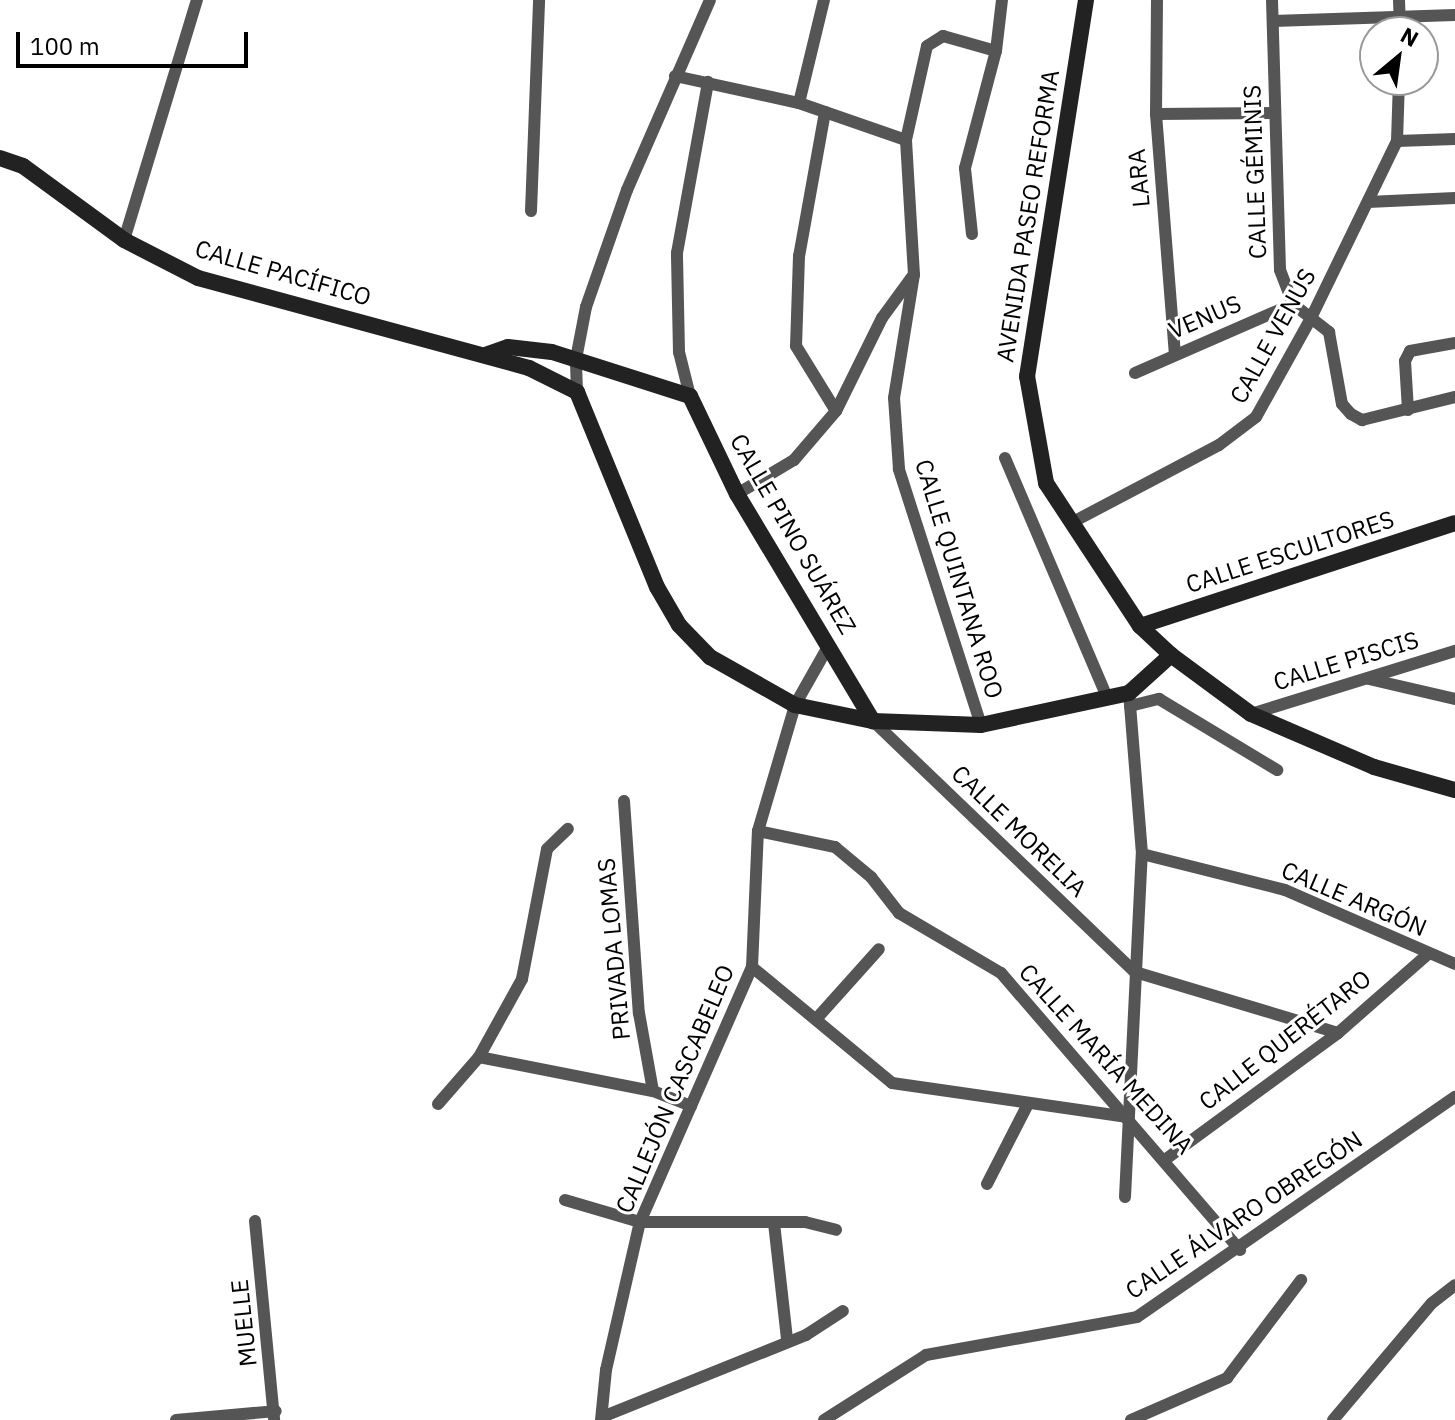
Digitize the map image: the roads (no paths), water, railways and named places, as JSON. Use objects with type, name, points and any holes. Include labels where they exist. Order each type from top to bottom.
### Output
[{"type":"main road","name":"AVENIDA PASEO REFORMA","points":[[1086,0],[1027,376],[1046,483],[1140,626],[1171,655],[1251,714],[1374,767],[1455,790]]},
{"type":"main road","name":"CALLE PACÍFICO","points":[[0,158],[23,166],[124,240],[198,278],[529,368],[577,392]]},
{"type":"main road","name":"CALLE PACÍFICO","points":[[485,355],[508,347],[576,359],[690,396]]},
{"type":"main road","points":[[577,392],[657,587],[679,625],[710,657],[795,705],[873,721],[981,725],[1108,699],[1129,700],[1171,655]]},
{"type":"main road","name":"CALLE PINO SUÁREZ","points":[[690,396],[737,494],[873,721]]},
{"type":"main road","name":"CALLE ESCULTORES","points":[[1140,626],[1455,523]]},
{"type":"street","points":[[124,240],[197,0]]},
{"type":"street","points":[[531,211],[539,0]]},
{"type":"street","points":[[577,392],[576,359],[586,307],[627,190],[710,0]]},
{"type":"street","points":[[799,103],[824,0]]},
{"type":"street","points":[[972,234],[965,168],[996,51],[1002,0]]},
{"type":"street","name":"LARA","points":[[1157,0],[1156,114],[1175,353]]},
{"type":"street","name":"CALLE GÉMINIS","points":[[1272,0],[1280,270],[1293,304]]},
{"type":"street","points":[[1399,0],[1400,16],[1455,15]]},
{"type":"street","points":[[1273,21],[1359,18]]},
{"type":"street","name":"CALLE QUINTANA ROO","points":[[981,725],[899,469],[894,398],[914,275],[906,140],[932,39],[943,36],[996,51]]},
{"type":"street","points":[[675,76],[799,103],[906,140]]},
{"type":"street","name":"CALLE PINO SUÁREZ","points":[[690,396],[679,352],[677,253],[708,82]]},
{"type":"street","name":"CALLE VENUS","points":[[1071,523],[1219,445],[1256,417],[1311,318],[1397,141],[1398,96]]},
{"type":"street","points":[[825,112],[799,256],[796,346],[836,411]]},
{"type":"street","points":[[1156,114],[1274,113]]},
{"type":"street","points":[[1397,141],[1455,139]]},
{"type":"street","points":[[1368,202],[1455,198]]},
{"type":"street","points":[[737,494],[794,460],[836,411],[882,318],[914,275]]},
{"type":"street","points":[[1293,304],[1329,332],[1342,404],[1351,414],[1362,420],[1455,397]]},
{"type":"street","name":"VENUS","points":[[1135,373],[1293,304]]},
{"type":"street","points":[[1408,410],[1405,361],[1410,351],[1455,343]]},
{"type":"street","points":[[1005,458],[1108,699]]},
{"type":"street","name":"CALLEJÓN CASCABELEO","points":[[601,1418],[606,1370],[640,1222],[752,967],[758,831],[795,705],[829,645]]},
{"type":"street","name":"CALLE PISCIS","points":[[1251,714],[1455,651]]},
{"type":"street","points":[[1368,678],[1455,699]]},
{"type":"street","points":[[1125,1197],[1142,854],[1129,700],[1159,699],[1277,770]]},
{"type":"street","name":"CALLE MORELIA","points":[[873,721],[1135,972]]},
{"type":"street","name":"PRIVADA LOMAS","points":[[624,801],[639,1013],[653,1091]]},
{"type":"street","points":[[438,1104],[479,1057],[522,979],[547,849],[568,829]]},
{"type":"street","name":"CALLE MARÍA MEDINA","points":[[758,831],[835,847],[871,877],[899,913],[1001,973],[1166,1159],[1240,1250]]},
{"type":"street","name":"CALLE ARGÓN","points":[[1142,854],[1285,890],[1455,964]]},
{"type":"street","points":[[818,1017],[879,949]]},
{"type":"street","name":"CALLE QUERÉTARO","points":[[1166,1159],[1338,1033],[1429,953]]},
{"type":"street","points":[[752,967],[818,1017],[892,1083],[1027,1106],[1128,1117]]},
{"type":"street","points":[[1135,972],[1338,1033]]},
{"type":"street","points":[[479,1057],[653,1091],[691,1106]]},
{"type":"street","name":"CALLE ÁLVARO OBREGÓN","points":[[824,1420],[926,1355],[1137,1317],[1240,1250],[1455,1097]]},
{"type":"street","points":[[987,1184],[1027,1106]]},
{"type":"street","points":[[565,1200],[640,1222],[805,1222],[836,1230]]},
{"type":"street","name":"MUELLE","points":[[255,1221],[275,1416]]},
{"type":"street","points":[[774,1223],[787,1339]]},
{"type":"street","points":[[1131,1420],[1227,1378],[1301,1280]]},
{"type":"street","points":[[1333,1420],[1432,1303],[1455,1285]]},
{"type":"street","points":[[601,1418],[787,1339],[806,1335],[843,1311]]},
{"type":"street","points":[[176,1420],[275,1416]]}]
